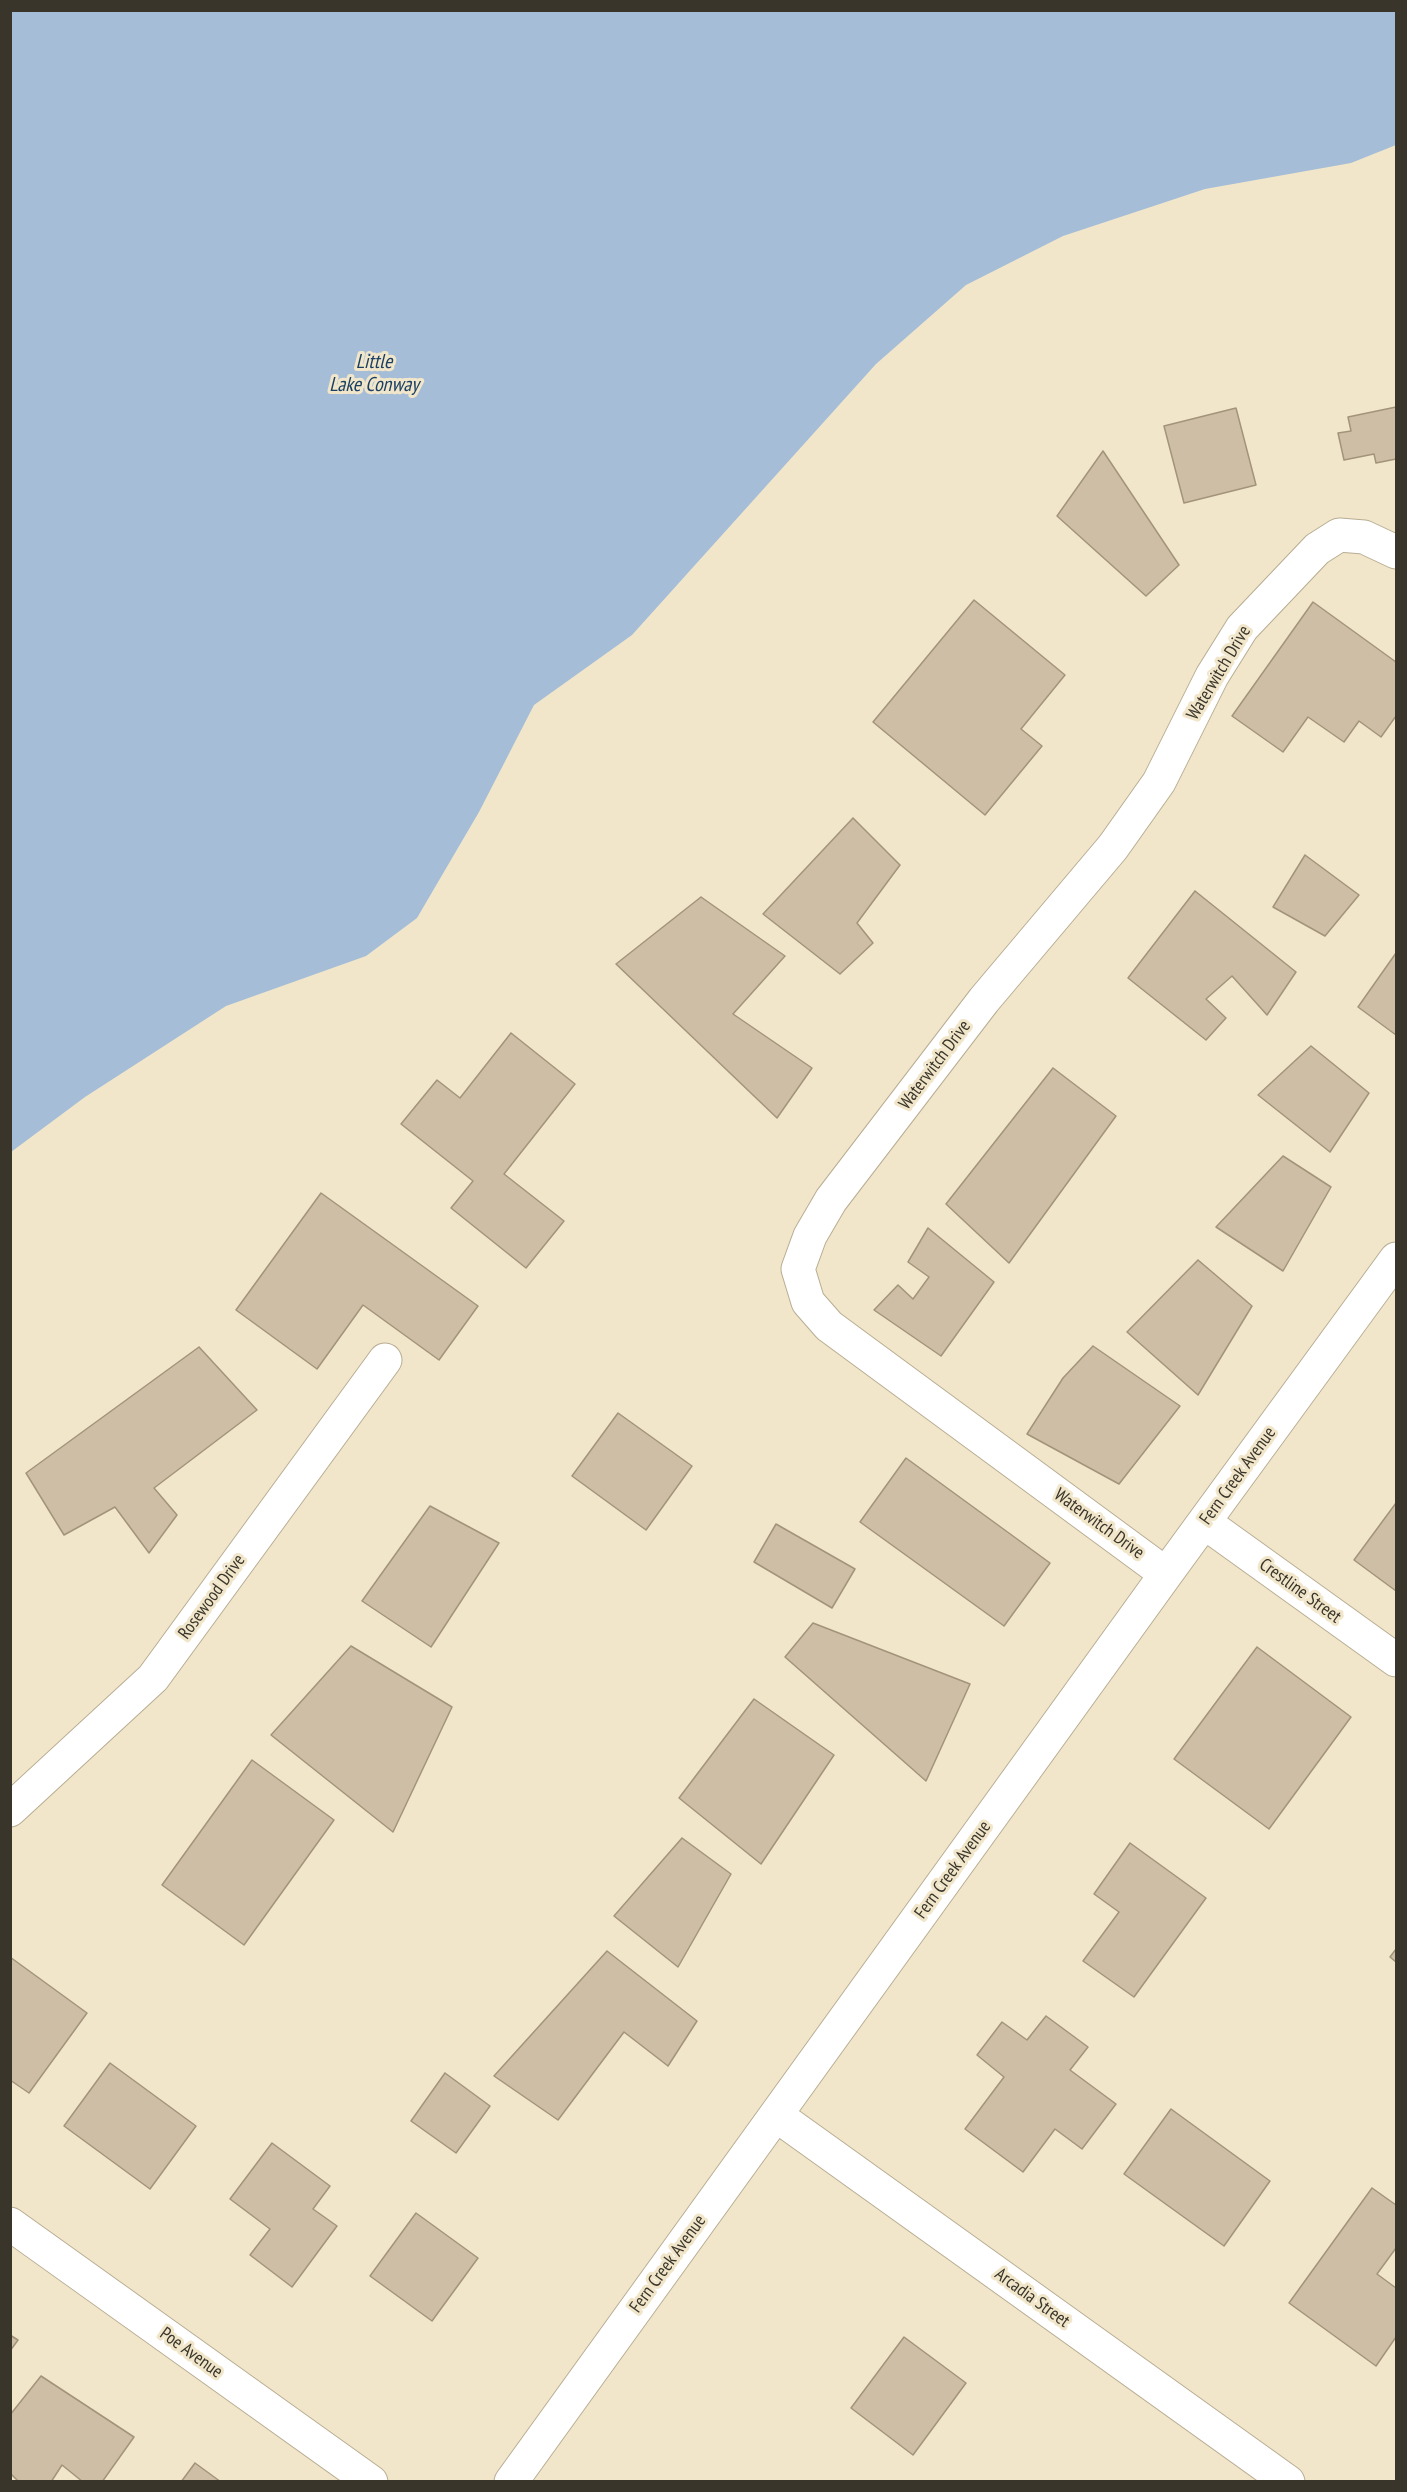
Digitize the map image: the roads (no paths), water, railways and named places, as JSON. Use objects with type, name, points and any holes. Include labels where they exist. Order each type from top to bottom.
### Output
[{"type":"street","name":"Waterwitch Drive","points":[[1166,1574],[829,1326],[808,1302],[798,1269],[810,1236],[831,1200],[984,1000],[1113,847],[1159,782],[1212,676],[1242,628],[1317,549],[1340,535],[1364,537],[1396,552]]},
{"type":"street","name":"Fern Creek Avenue","points":[[511,2481],[1396,1259]]},
{"type":"street","name":"Rosewood Drive","points":[[10,1810],[153,1678],[384,1360]]},
{"type":"street","name":"Crestline Street","points":[[1204,1522],[1396,1660]]},
{"type":"street","name":"Arcadia Street","points":[[776,2115],[1288,2481]]},
{"type":"street","name":"Poe Avenue","points":[[10,2224],[371,2481]]},
{"type":"water","name":"Little Lake Conway","points":[[11,10],[1396,11],[1396,145],[1351,163],[1205,189],[1063,236],[966,285],[876,364],[632,635],[534,705],[479,812],[417,918],[366,956],[226,1006],[85,1097],[11,1152]]}]
